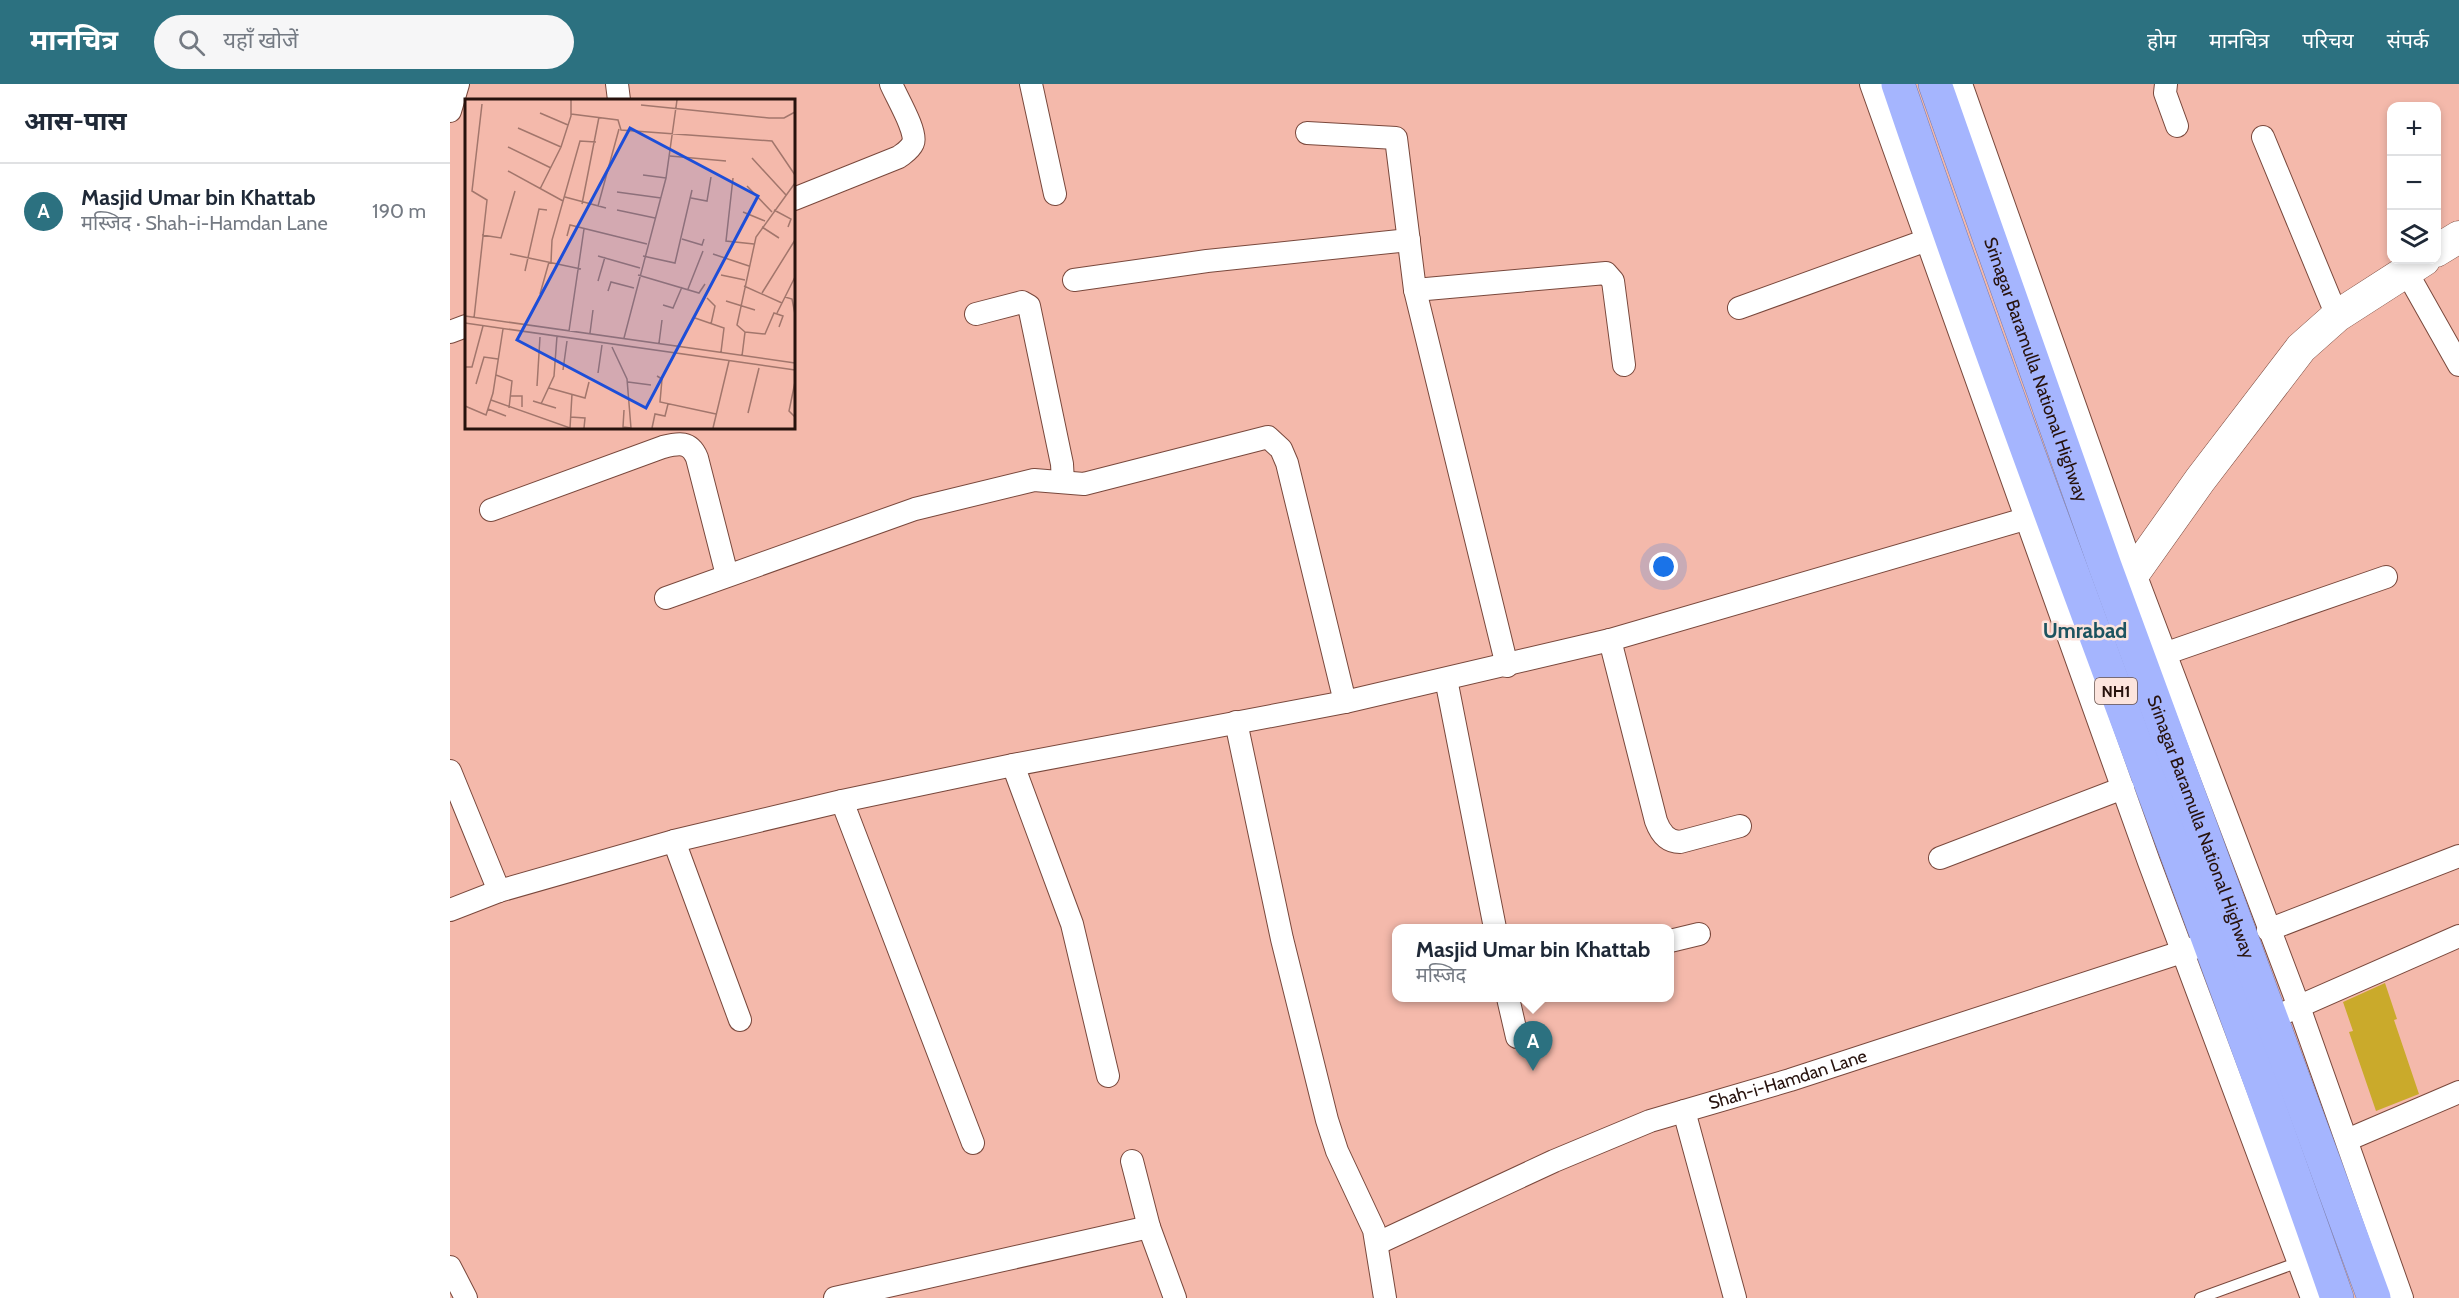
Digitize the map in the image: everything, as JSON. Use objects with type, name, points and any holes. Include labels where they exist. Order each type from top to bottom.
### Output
[{"type":"highway","name":"NH1","points":[[1898,84],[2037,516],[2196,947],[2337,1298]]},
{"type":"highway","name":"Srinagar Baramulla National Highway","points":[[1935,84],[2005,246],[2104,566],[2285,1013],[2313,1090],[2374,1298]]},
{"type":"street","points":[[450,111],[458,84]]},
{"type":"street","points":[[617,84],[619,99]]},
{"type":"street","points":[[795,199],[899,157],[909,150],[913,144],[913,132],[891,84]]},
{"type":"street","points":[[1031,84],[1055,194]]},
{"type":"street","points":[[1871,84],[1926,240],[2037,516],[2123,788],[2196,947],[2312,1298]]},
{"type":"street","points":[[1961,84],[2005,246],[2134,573],[2268,930],[2285,1013],[2459,936]]},
{"type":"street","points":[[2166,84],[2165,93],[2177,126]]},
{"type":"street","points":[[1306,134],[1396,138],[1415,290],[1507,666]]},
{"type":"street","points":[[2263,137],[2337,316]]},
{"type":"street","points":[[2441,248],[2459,237]]},
{"type":"street","points":[[1074,280],[1207,261],[1409,240]]},
{"type":"street","points":[[1739,308],[1926,240]]},
{"type":"street","points":[[2134,573],[2200,480],[2301,348],[2337,316],[2415,265],[2459,365]]},
{"type":"street","points":[[1415,290],[1604,272],[1613,281],[1624,365]]},
{"type":"street","points":[[976,314],[1022,302],[1029,306],[1062,464],[1063,483]]},
{"type":"street","points":[[450,332],[465,326]]},
{"type":"street","points":[[666,598],[915,509],[1034,480],[1084,484],[1259,437],[1268,437],[1276,442],[1287,463],[1345,702]]},
{"type":"street","points":[[491,510],[663,447],[684,444],[693,448],[698,458],[727,575]]},
{"type":"street","points":[[450,910],[499,891],[674,841],[842,801],[1013,765],[1345,702],[1507,666],[1610,640],[2037,516]]},
{"type":"street","points":[[2164,654],[2386,578]]},
{"type":"street","points":[[1610,640],[1661,833],[1673,842],[1680,842],[1740,826]]},
{"type":"street","points":[[1446,678],[1494,924]]},
{"type":"street","points":[[1236,722],[1282,939],[1332,1137],[1367,1212],[1378,1243],[1385,1298]]},
{"type":"street","points":[[1013,765],[1072,924],[1108,1076]]},
{"type":"street","points":[[450,771],[499,891]]},
{"type":"street","points":[[1940,858],[2123,788]]},
{"type":"street","points":[[842,801],[973,1143]]},
{"type":"street","points":[[674,841],[740,1020]]},
{"type":"street","points":[[2268,930],[2459,856]]},
{"type":"street","points":[[1674,940],[1699,934]]},
{"type":"street","name":"Shah-i-Hamdan Lane","points":[[1378,1243],[1615,1134],[1790,1080],[2196,947]]},
{"type":"street","points":[[1509,1002],[1517,1037]]},
{"type":"street","points":[[2313,1090],[2347,1140],[2402,1298]]},
{"type":"street","points":[[2347,1140],[2459,1092]]},
{"type":"street","points":[[1684,1111],[1735,1298]]},
{"type":"street","points":[[1132,1161],[1149,1227],[1175,1298]]},
{"type":"street","points":[[835,1298],[1149,1227]]},
{"type":"street","points":[[450,1268],[466,1298]]},
{"type":"lane","points":[[2200,1298],[2299,1262]]},
{"type":"building","points":[[2385,983],[2397,1019],[2394,1020],[2419,1094],[2376,1111],[2349,1032],[2353,1031],[2343,1002]]},
{"type":"place","name":"Masjid Umar bin Khattab","points":[[1533,1071]]},
{"type":"district","name":"Umrabad","points":[[2085,631]]}]
